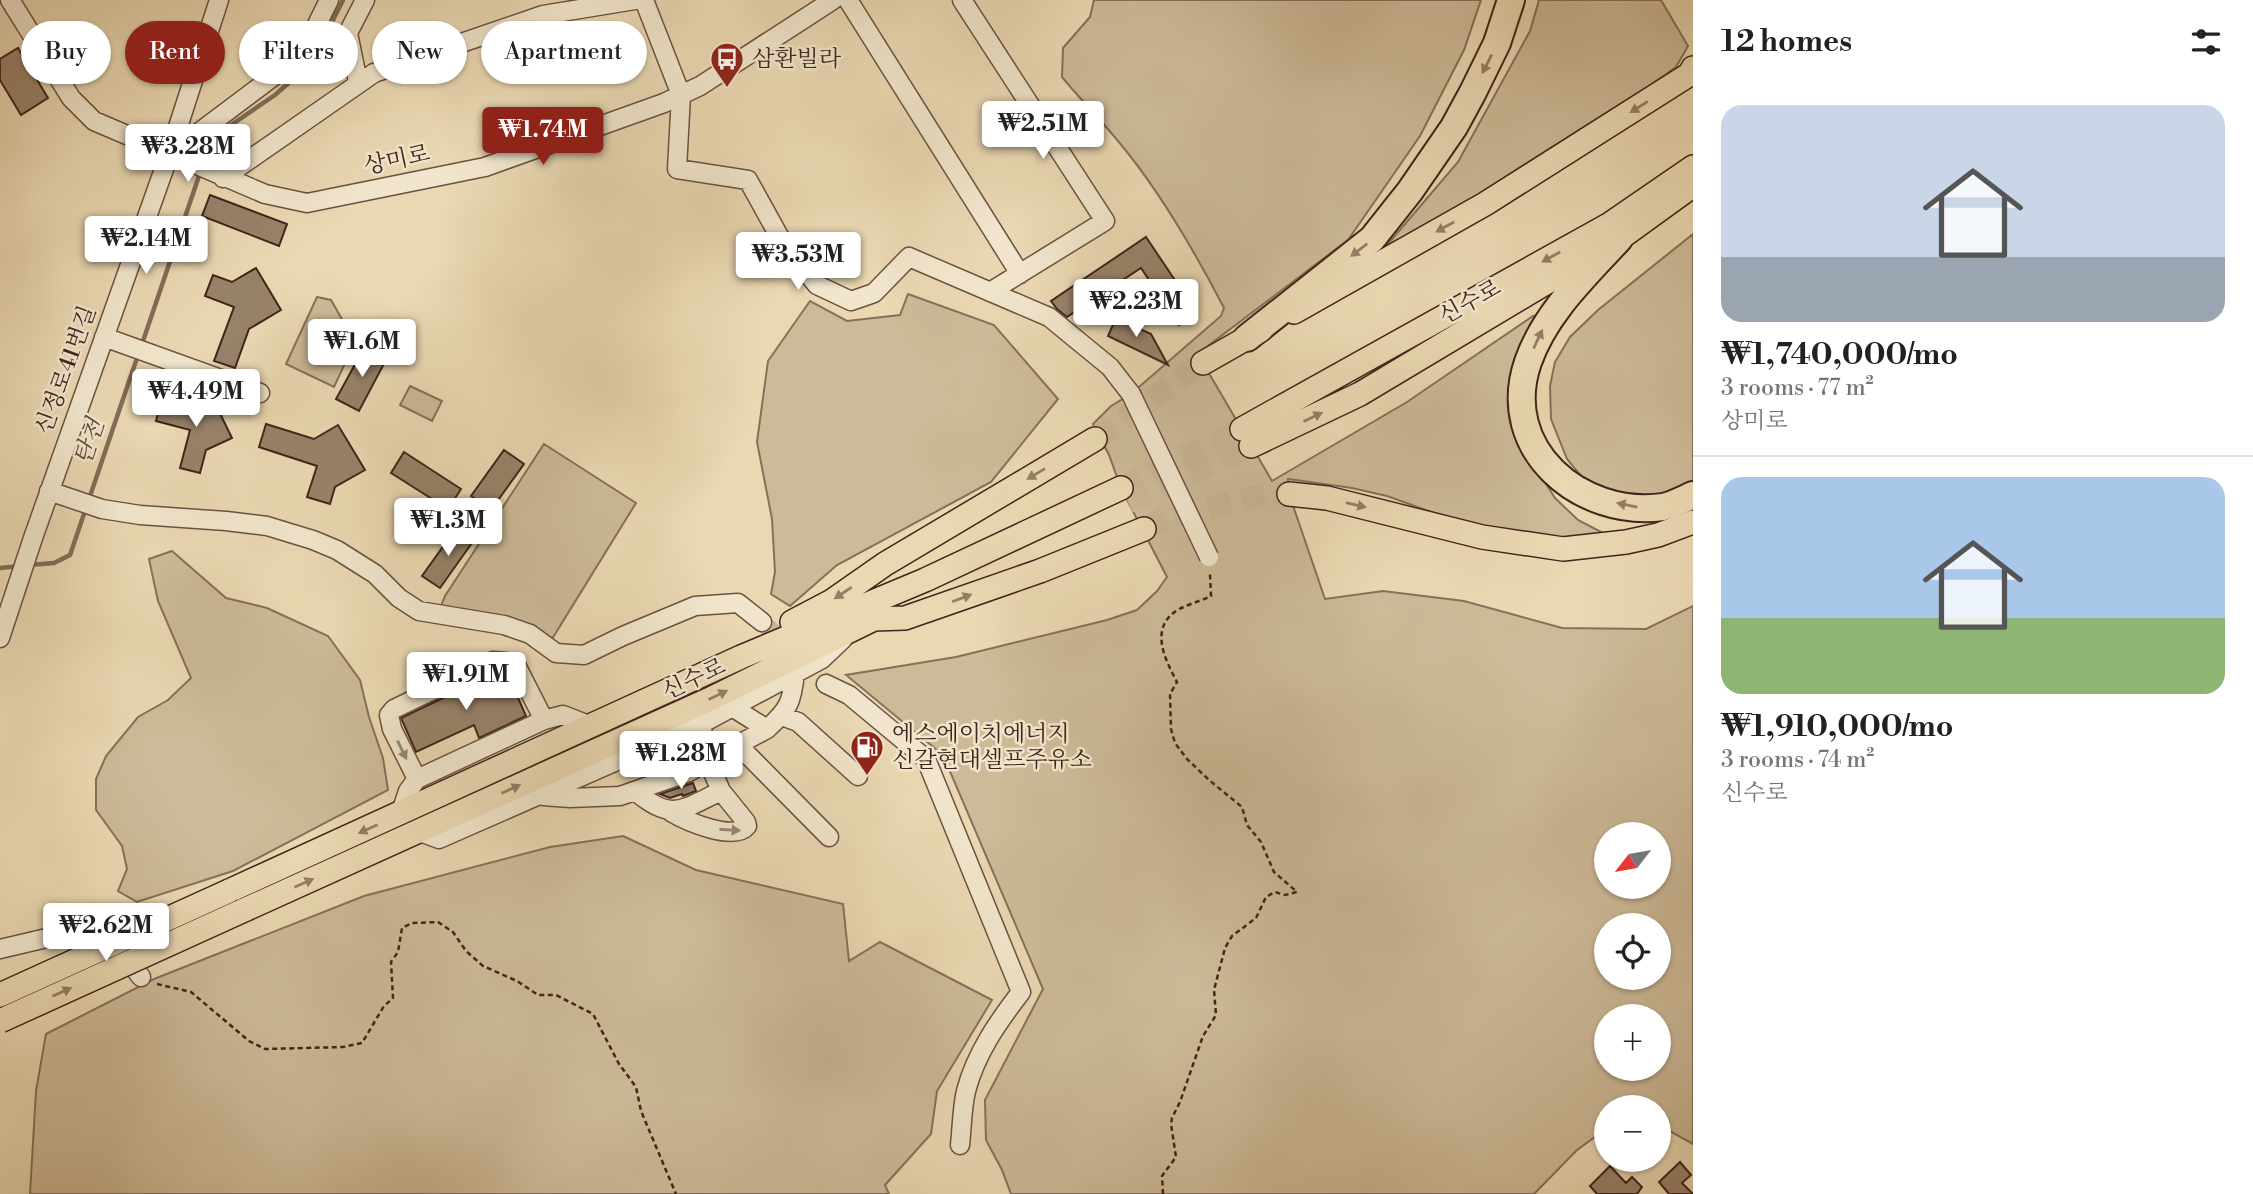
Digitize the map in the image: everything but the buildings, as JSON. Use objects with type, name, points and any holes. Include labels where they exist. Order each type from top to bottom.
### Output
[{"type":"highway","points":[[1247,338],[1372,239],[1410,191],[1454,127],[1473,92],[1497,43],[1511,0]]},
{"type":"highway","points":[[1615,231],[1541,331],[1527,363],[1520,403],[1530,440],[1545,465],[1562,481],[1585,493],[1637,508],[1666,506],[1693,495]]},
{"type":"main road","points":[[1203,363],[1485,204],[1690,74],[1693,68]]},
{"type":"main road","name":"신수로","points":[[1615,231],[1693,167]]},
{"type":"main road","name":"신수로","points":[[1247,438],[1360,394],[1615,231],[1693,185]]},
{"type":"main road","points":[[741,657],[771,633],[832,601],[885,564],[1095,439]]},
{"type":"main road","points":[[1289,494],[1327,498],[1482,537],[1563,549],[1626,542],[1658,535],[1693,522]]},
{"type":"main road","name":"신수로","points":[[0,995],[400,815],[741,657],[1124,495],[1007,555],[708,700],[0,1021]]},
{"type":"main road","points":[[864,623],[905,618],[1040,570],[1143,528]]},
{"type":"street","name":"상미로","points":[[10,0],[71,99],[94,121],[223,178],[265,194],[307,203],[485,167],[664,103],[711,79],[833,0]]},
{"type":"street","name":"신정로41번길","points":[[0,638],[49,491],[169,155],[219,0]]},
{"type":"street","points":[[169,155],[302,55],[329,0]]},
{"type":"street","points":[[354,21],[365,0]]},
{"type":"street","points":[[358,82],[373,73],[541,7],[635,0]]},
{"type":"street","points":[[644,0],[681,95],[677,169],[748,180],[784,246],[817,285],[850,301],[874,293],[909,257],[1049,317],[1110,367],[1131,394],[1209,557]]},
{"type":"street","points":[[848,0],[1020,274]]},
{"type":"street","points":[[962,0],[1105,220],[990,292]]},
{"type":"street","points":[[223,178],[355,84]]},
{"type":"street","points":[[104,337],[260,393]]},
{"type":"street","points":[[49,491],[102,509],[267,526],[313,540],[337,550],[375,574],[399,598],[419,611],[504,625],[530,634],[556,653],[584,655],[623,635],[695,606],[738,603],[762,622]]},
{"type":"street","points":[[417,831],[439,839],[701,724],[822,659],[864,623]]},
{"type":"street","points":[[416,779],[392,729],[389,715],[394,709],[493,661],[506,662],[517,667],[544,720]]},
{"type":"street","points":[[539,795],[570,798],[620,796],[689,772],[767,729],[782,716],[792,701],[795,673]]},
{"type":"street","points":[[826,684],[849,695],[926,759],[1021,992],[977,1057],[966,1093],[960,1145]]},
{"type":"street","points":[[732,707],[767,729]]},
{"type":"street","points":[[400,815],[408,791],[416,779],[544,720],[563,715],[591,726]]},
{"type":"street","points":[[782,716],[798,722],[858,776]]},
{"type":"street","points":[[635,791],[654,807],[671,811],[686,821],[732,833],[740,832],[747,826],[721,791],[708,761],[701,724]]},
{"type":"street","points":[[738,745],[829,837]]},
{"type":"street","points":[[671,811],[721,791]]},
{"type":"street","points":[[0,949],[102,925],[141,977]]},
{"type":"path","points":[[1163,1194],[1162,1176],[1176,1157],[1172,1118],[1203,1036],[1216,1015],[1214,990],[1225,948],[1232,936],[1255,918],[1266,897],[1275,892],[1285,895],[1297,892],[1274,872],[1261,842],[1247,825],[1242,807],[1187,759],[1175,743],[1171,729],[1170,694],[1177,682],[1161,644],[1161,634],[1170,616],[1211,596],[1209,557]]},
{"type":"path","points":[[141,977],[191,992],[249,1041],[265,1049],[343,1047],[362,1043],[384,1006],[393,998],[391,962],[398,953],[402,928],[412,923],[438,922],[453,932],[466,951],[483,966],[517,981],[538,996],[556,995],[593,1014],[619,1064],[636,1087],[641,1111],[676,1194]]},
{"type":"shaded area","points":[[1094,0],[1481,0],[1464,50],[1420,136],[1348,240],[1200,352],[1203,363],[1272,481],[1407,402],[1533,316],[1545,314],[1522,364],[1538,471],[1555,498],[1578,520],[1607,535],[1613,544],[1476,528],[1387,496],[1352,488],[1288,479],[1289,494],[1325,599],[1383,591],[1464,601],[1562,628],[1646,629],[1693,606],[1693,1144],[1671,1132],[1671,1095],[1594,1095],[1594,1138],[1577,1150],[1534,1194],[1011,1194],[986,1140],[985,1100],[1043,989],[943,755],[846,675],[956,657],[1107,620],[1137,610],[1167,577],[1121,488],[1109,455],[1093,424],[1111,406],[1131,394],[1221,316],[1224,308],[1188,243],[1148,180],[1062,77],[1063,48],[1090,17]]},
{"type":"shaded area","points":[[1539,0],[1661,0],[1688,46],[1676,67],[1572,141],[1382,251],[1458,162],[1530,31]]},
{"type":"shaded area","points":[[1693,234],[1693,494],[1672,503],[1590,487],[1567,459],[1551,419],[1550,386],[1555,362],[1570,337],[1598,310]]},
{"type":"shaded area","points":[[908,294],[994,325],[1058,399],[991,482],[837,565],[790,606],[771,594],[775,572],[772,519],[757,442],[768,361],[810,301],[847,321],[900,315]]},
{"type":"shaded area","points":[[317,297],[331,300],[355,342],[334,387],[286,364]]},
{"type":"shaded area","points":[[410,386],[442,401],[432,421],[400,405]]},
{"type":"shaded area","points":[[544,444],[636,503],[547,647],[437,615],[445,596]]},
{"type":"shaded area","points":[[172,551],[226,598],[267,608],[328,636],[360,680],[383,758],[388,790],[233,871],[137,902],[118,891],[127,869],[122,846],[96,810],[96,779],[106,756],[138,717],[168,700],[191,678],[158,601],[149,559]]},
{"type":"shaded area","points":[[623,836],[696,870],[843,904],[849,961],[880,942],[992,1000],[937,1091],[931,1134],[885,1185],[889,1194],[30,1194],[36,1091],[46,1034],[154,979],[364,896],[550,847]]},
{"type":"waterway","name":"탄천","points":[[204,162],[212,138],[275,95],[300,73],[317,52],[343,0]]},
{"type":"waterway","name":"탄천","points":[[141,347],[201,170]]},
{"type":"waterway","name":"탄천","points":[[89,499],[138,355]]},
{"type":"waterway","name":"탄천","points":[[29,565],[54,563],[70,555],[86,508]]},
{"type":"waterway","name":"탄천","points":[[0,568],[20,566]]},
{"type":"tunnel","points":[[1095,439],[1203,363]]},
{"type":"tunnel","points":[[1121,488],[1242,429]]},
{"type":"tunnel","points":[[1128,502],[1251,446]]},
{"type":"tunnel","points":[[1144,529],[1169,517],[1273,493],[1289,494]]},
{"type":"tunnel","points":[[762,622],[826,684]]},
{"type":"place","name":"삼환빌라","points":[[727,89]]},
{"type":"place","name":"에스에이치에너지 신갈현대셀프주유소","points":[[867,777]]}]
